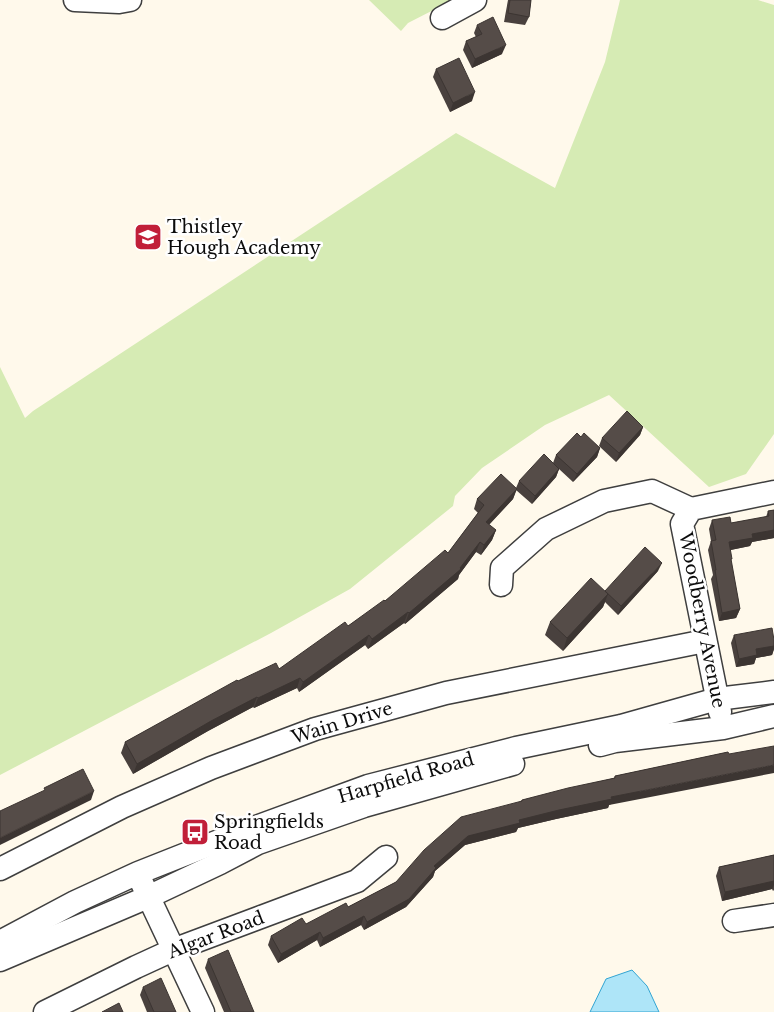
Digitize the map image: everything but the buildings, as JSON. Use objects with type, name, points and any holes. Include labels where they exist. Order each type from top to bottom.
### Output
[{"type":"street","points":[[75,0],[119,2],[130,0]]},
{"type":"street","points":[[442,18],[474,0]]},
{"type":"street","points":[[501,585],[502,568],[546,529],[604,500],[652,491],[691,509]]},
{"type":"street","name":"Woodberry Avenue","points":[[723,728],[682,524],[691,509],[774,492]]},
{"type":"street","name":"Wain Drive","points":[[0,869],[122,807],[211,768],[315,729],[446,693],[705,640]]},
{"type":"street","name":"Harpfield Road","points":[[0,942],[75,902],[138,873],[368,786],[516,748],[622,726],[717,699],[774,692]]},
{"type":"street","name":"Harpfield Road","points":[[0,960],[148,897],[220,864],[258,843],[364,806],[528,760],[615,742],[723,728],[774,716]]},
{"type":"street","name":"Algar Road","points":[[45,1012],[173,950],[357,881],[386,857]]},
{"type":"street","points":[[138,873],[203,1012]]},
{"type":"street","points":[[734,921],[774,915]]},
{"type":"green space","points":[[369,0],[453,0],[408,23],[401,31]]},
{"type":"green space","points":[[620,0],[758,0],[774,5],[774,434],[746,474],[709,487],[609,395],[545,425],[482,468],[455,496],[453,506],[350,589],[271,633],[0,775],[0,367],[25,418],[456,133],[555,188],[605,62]]},
{"type":"water","points":[[632,970],[647,986],[659,1012],[590,1012],[606,979]]},
{"type":"place","name":"Thistley Hough Academy","points":[[148,237]]},
{"type":"place","name":"Springfields Road","points":[[195,832]]}]
